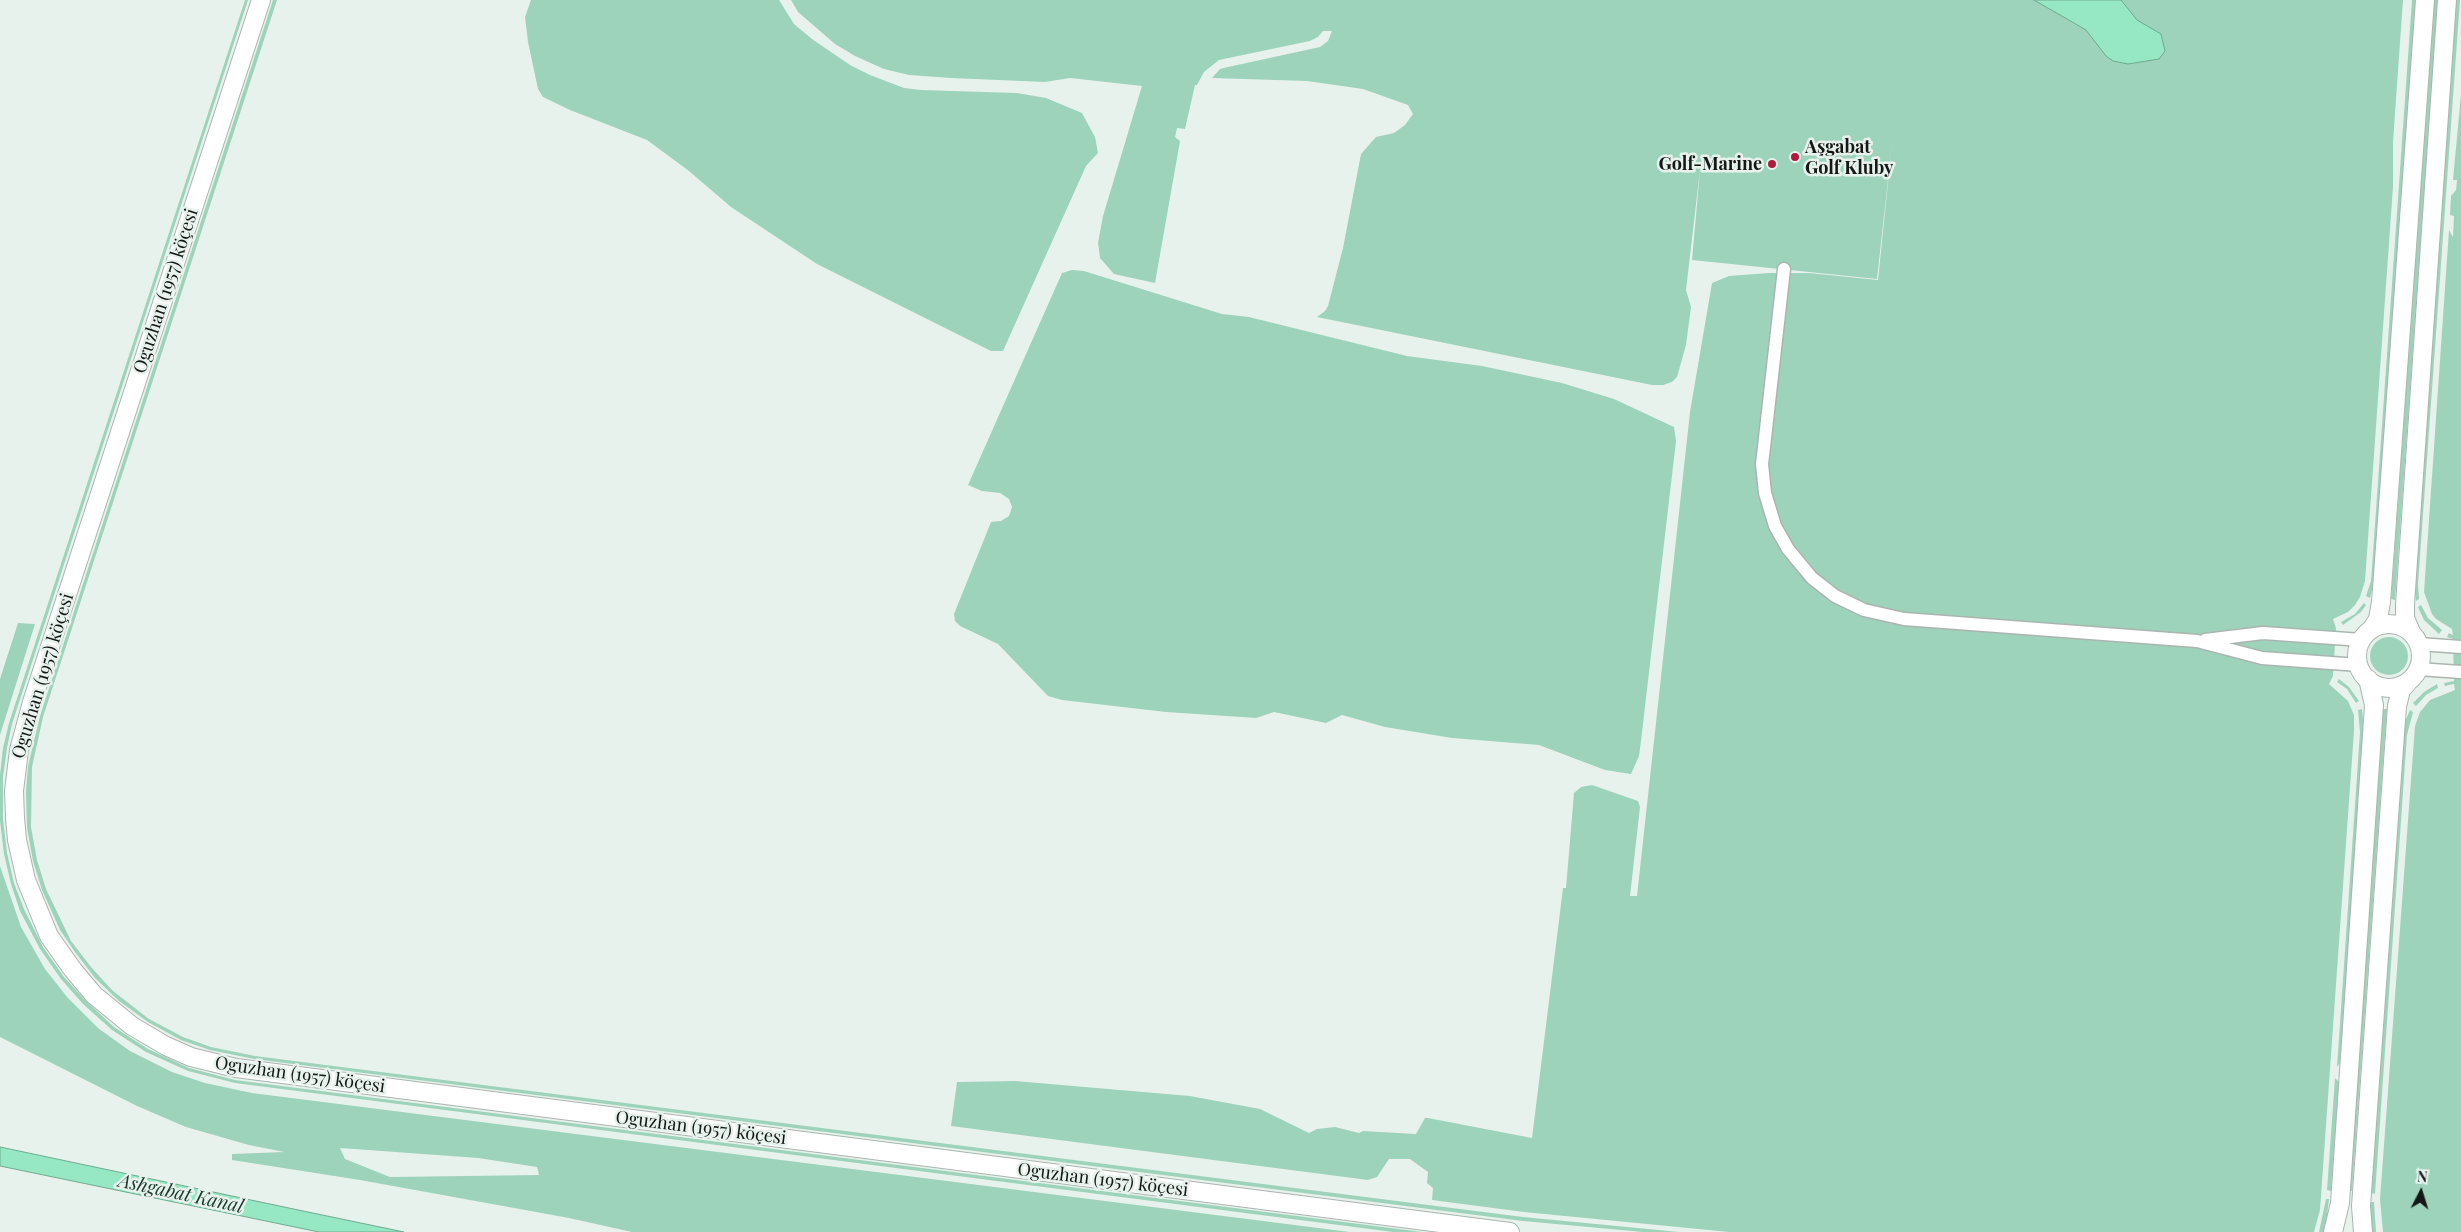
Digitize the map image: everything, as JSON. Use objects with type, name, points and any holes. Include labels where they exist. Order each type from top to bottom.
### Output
[{"type":"street","name":"Oguzhan (1957) köçesi","points":[[261,0],[39,683],[19,750],[14,791],[15,818],[17,840],[26,880],[49,936],[66,962],[94,995],[132,1026],[166,1046],[191,1057],[236,1068],[1510,1232]]},
{"type":"street","points":[[2333,1232],[2340,1203],[2374,705],[2357,654],[2366,635],[2378,619],[2380,608],[2426,0]]},
{"type":"street","points":[[2363,1232],[2361,1206],[2397,706],[2402,690],[2413,675],[2421,658],[2415,638],[2405,618],[2404,604],[2446,0]]},
{"type":"street","points":[[1784,269],[1767,411],[1763,480],[1767,503],[1775,526],[1788,549],[1812,578],[1835,596],[1876,614],[1897,618],[2197,641],[2262,658],[2363,672],[2387,687],[2413,675],[2461,672]]},
{"type":"street","points":[[2197,641],[2263,632],[2366,635],[2391,624],[2415,638],[2461,647]]},
{"type":"shaded area","points":[[245,0],[248,0],[12,724],[7,748],[3,777],[3,819],[7,853],[14,883],[24,909],[43,947],[64,977],[86,1001],[114,1027],[148,1049],[189,1068],[235,1080],[1422,1232],[1393,1232],[235,1083],[188,1071],[146,1052],[112,1030],[83,1004],[61,979],[40,949],[20,911],[11,884],[4,854],[0,821],[0,775],[3,748],[9,723]]},
{"type":"shaded area","points":[[273,0],[277,0],[43,717],[32,767],[31,827],[37,860],[46,889],[71,941],[113,991],[149,1019],[183,1037],[211,1047],[255,1056],[1523,1217],[1679,1232],[1643,1232],[1523,1221],[254,1059],[210,1050],[181,1040],[148,1022],[119,1001],[95,978],[75,952],[60,930],[42,890],[33,861],[27,828],[26,791],[28,766],[40,716]]},
{"type":"shaded area","points":[[531,0],[779,0],[794,24],[812,39],[850,65],[904,88],[1017,93],[1046,98],[1082,113],[1095,137],[1098,153],[1086,166],[1003,351],[991,351],[817,264],[731,207],[689,171],[647,140],[570,110],[543,97],[538,89],[528,42],[525,17]]},
{"type":"shaded area","points":[[791,0],[2403,0],[2393,142],[2393,187],[2365,581],[2360,597],[2355,605],[2348,612],[2333,619],[2336,628],[2333,676],[2329,684],[2348,701],[2354,715],[2354,731],[2320,1210],[2314,1232],[1729,1232],[1524,1212],[1432,1200],[1433,1188],[1427,1183],[1428,1172],[1410,1159],[1389,1159],[1377,1177],[1368,1180],[951,1126],[957,1082],[1015,1081],[1190,1096],[1260,1109],[1309,1133],[1317,1129],[1335,1127],[1359,1133],[1363,1131],[1416,1134],[1425,1118],[1428,1118],[1532,1138],[1563,888],[1566,888],[1574,793],[1581,787],[1592,785],[1638,801],[1640,807],[1630,896],[1637,896],[1690,412],[1712,283],[1729,276],[1769,273],[1809,273],[1878,280],[1892,144],[1877,279],[1692,260],[1700,170],[1686,290],[1691,307],[1686,345],[1677,377],[1672,382],[1663,385],[1652,385],[1317,317],[1328,306],[1343,248],[1361,154],[1376,137],[1394,133],[1405,125],[1413,114],[1408,105],[1363,89],[1307,81],[1212,78],[1220,69],[1320,47],[1328,41],[1332,31],[1323,31],[1318,37],[1310,41],[1219,60],[1204,72],[1197,85],[1195,85],[1185,129],[1177,128],[1175,137],[1180,141],[1155,283],[1114,274],[1100,258],[1098,243],[1103,216],[1142,86],[1070,78],[1045,82],[951,78],[909,75],[884,69],[855,56],[835,44],[798,12]]},
{"type":"shaded area","points":[[2412,0],[2416,0],[2374,582],[2370,598],[2366,596],[2371,581]]},
{"type":"shaded area","points":[[2434,0],[2438,0],[2395,600],[2391,599]]},
{"type":"shaded area","points":[[2456,0],[2460,0],[2418,584],[2419,599],[2416,601],[2414,584]]},
{"type":"shaded area","points":[[2461,94],[2461,1232],[2383,1232],[2380,1199],[2415,726],[2420,712],[2430,700],[2455,690],[2454,684],[2445,686],[2444,683],[2454,681],[2453,639],[2447,637],[2449,633],[2453,635],[2452,629],[2436,619],[2432,614],[2424,592],[2449,230],[2453,237],[2454,216],[2450,215],[2451,196],[2456,190],[2457,180],[2453,180]]},
{"type":"shaded area","points":[[1072,270],[1084,271],[1222,314],[1249,317],[1407,356],[1482,366],[1562,383],[1614,399],[1674,427],[1676,441],[1641,741],[1639,756],[1631,774],[1605,770],[1539,745],[1452,738],[1385,727],[1342,715],[1326,723],[1274,712],[1256,718],[1166,712],[1062,700],[1048,696],[998,644],[960,626],[955,621],[954,614],[991,522],[1001,521],[1009,516],[1012,507],[1009,499],[1000,493],[982,491],[968,485],[1062,273]]},
{"type":"shaded area","points":[[2364,603],[2366,605],[2361,612],[2343,625],[2341,622],[2355,614]]},
{"type":"shaded area","points":[[2421,605],[2428,618],[2442,630],[2439,634],[2424,620],[2418,607]]},
{"type":"shaded area","points":[[18,623],[35,624],[0,735],[0,679]]},
{"type":"shaded area","points":[[2389,637],[2402,643],[2408,656],[2402,669],[2389,675],[2376,669],[2370,656],[2376,643]]},
{"type":"shaded area","points":[[2339,679],[2349,687],[2359,701],[2356,703],[2347,689],[2337,682]]},
{"type":"shaded area","points":[[2437,684],[2438,688],[2426,695],[2416,706],[2413,703],[2424,692]]},
{"type":"shaded area","points":[[2362,709],[2364,732],[2340,1063],[2337,1067],[2360,732],[2358,710]]},
{"type":"shaded area","points":[[2383,709],[2387,709],[2352,1191],[2349,1191]]},
{"type":"shaded area","points":[[2410,710],[2413,712],[2407,735],[2375,1194],[2371,1193],[2403,735],[2404,724]]},
{"type":"shaded area","points":[[0,866],[21,927],[45,969],[68,998],[98,1028],[130,1051],[172,1072],[205,1083],[252,1093],[1350,1232],[632,1232],[569,1218],[360,1180],[232,1160],[232,1154],[284,1152],[249,1145],[186,1127],[137,1106],[0,1037]],"holes":[[[340,1148],[478,1158],[537,1167],[539,1175],[390,1177],[345,1159]]]},
{"type":"shaded area","points":[[2335,1078],[2339,1082],[2331,1191],[2327,1190]]},
{"type":"shaded area","points":[[2326,1199],[2329,1199],[2326,1224],[2323,1232],[2319,1232]]},
{"type":"shaded area","points":[[2370,1202],[2374,1202],[2376,1232],[2372,1232]]},
{"type":"water","points":[[2034,0],[2121,0],[2137,20],[2161,34],[2165,51],[2159,59],[2128,64],[2113,61],[2106,56],[2086,30]]},
{"type":"water","name":"Ashgabat Kanal","points":[[0,1147],[404,1232],[319,1232],[0,1166]]},
{"type":"place","name":"Aşgabat Golf Kluby","points":[[1795,157]]},
{"type":"place","name":"Golf-Marine","points":[[1772,164]]}]
